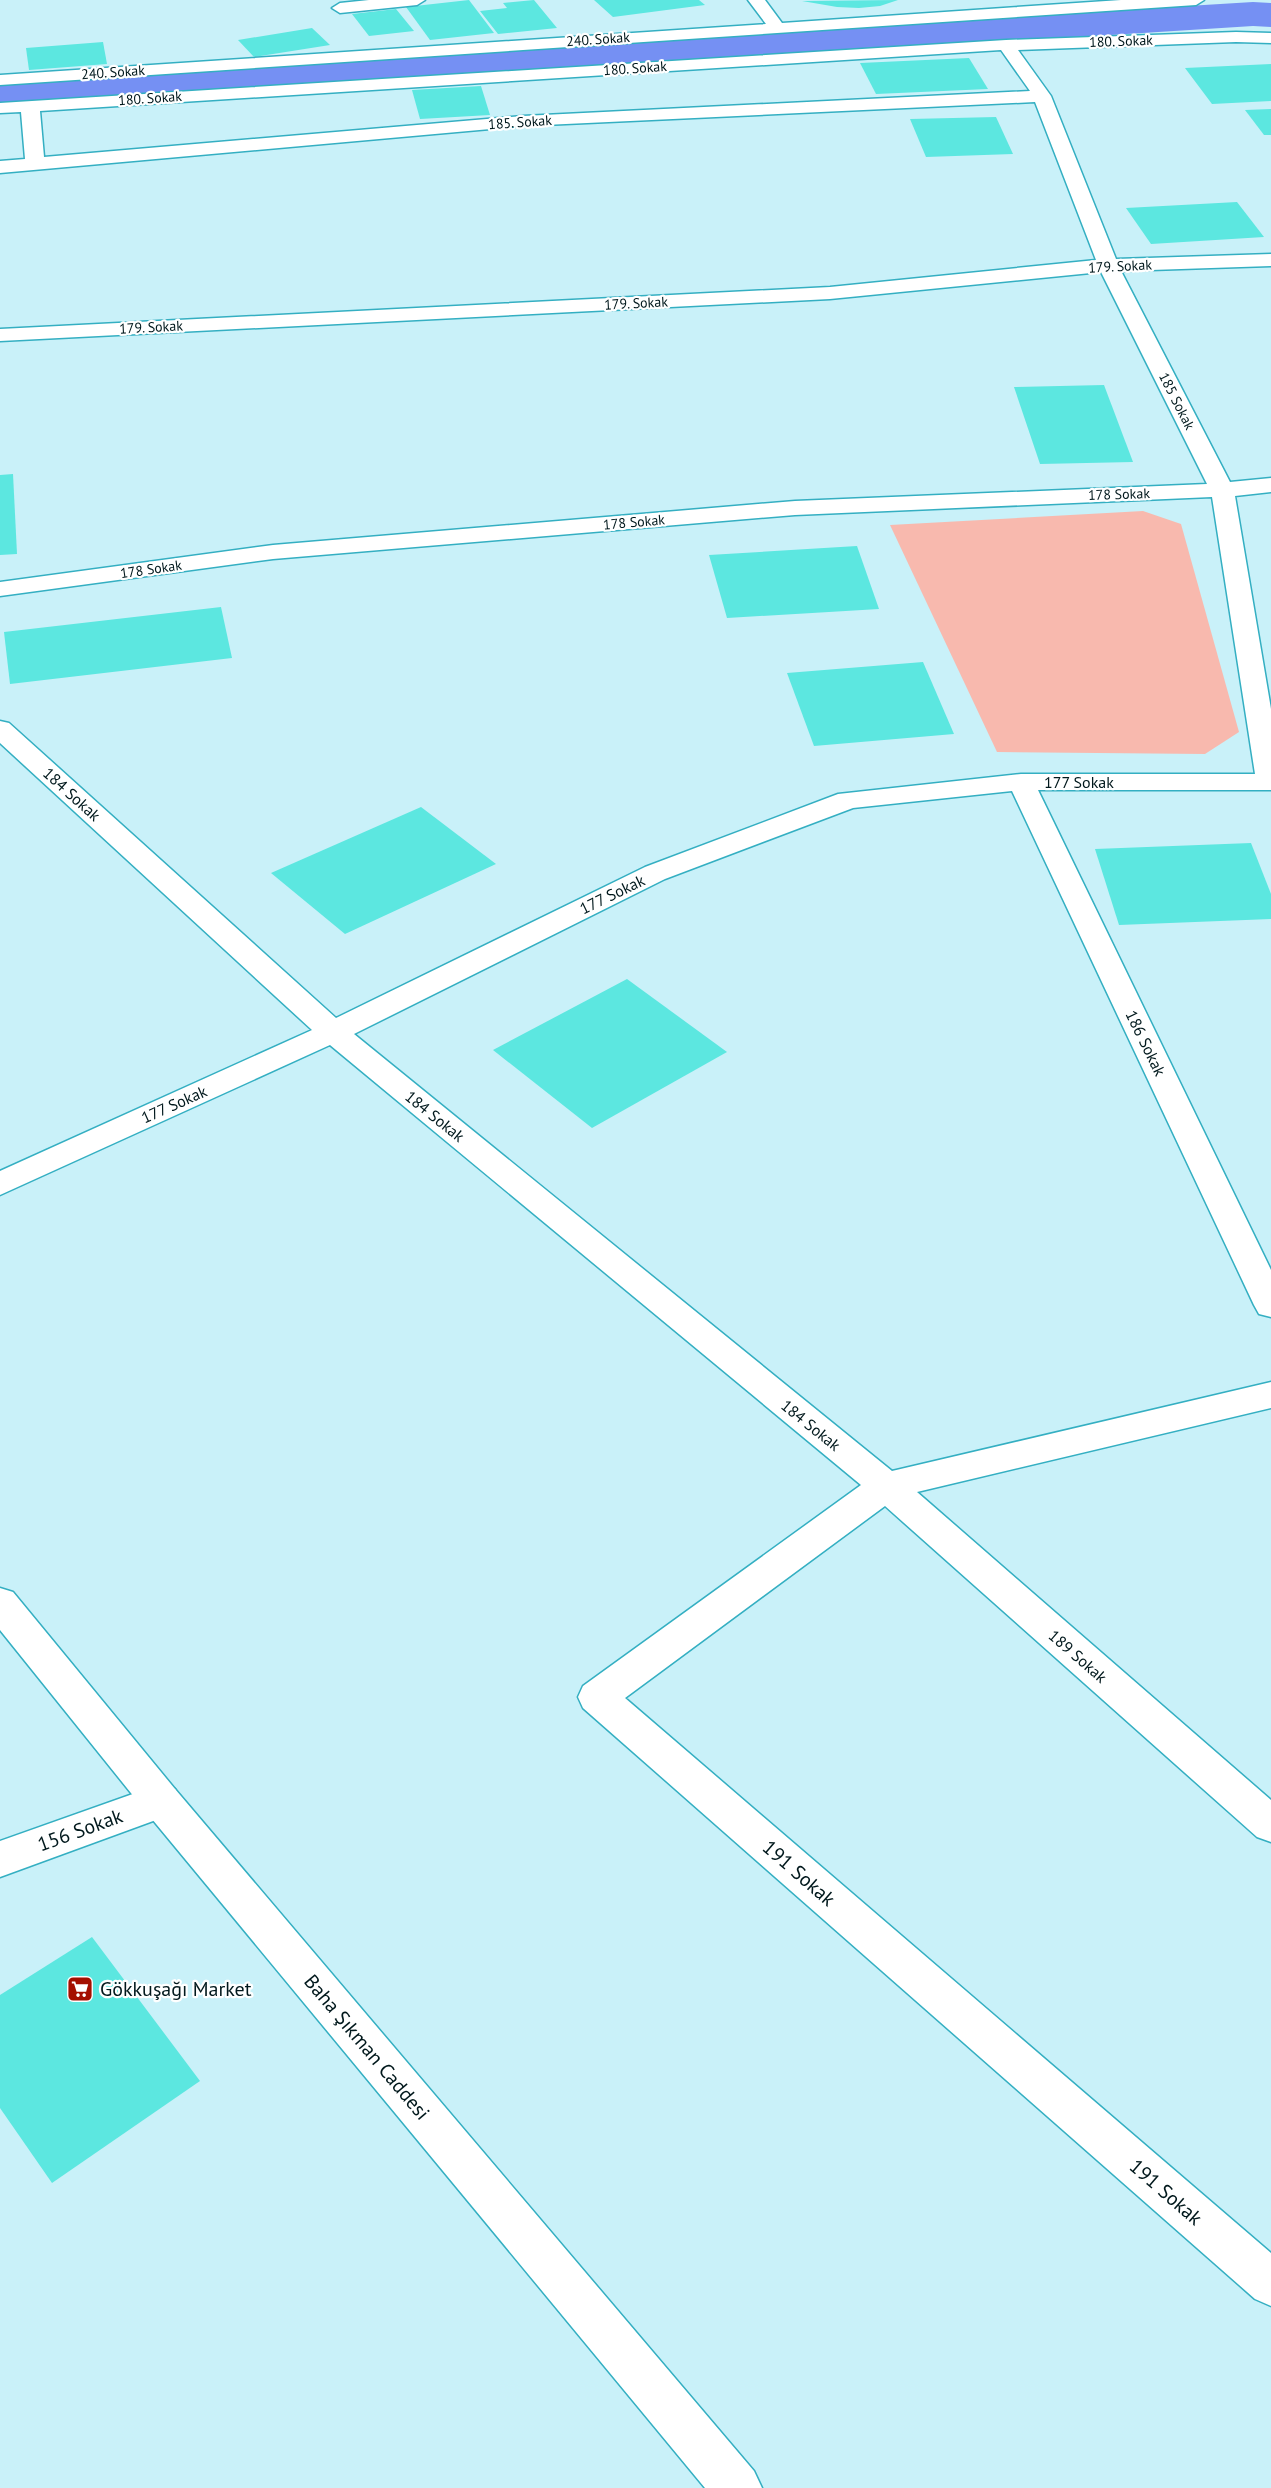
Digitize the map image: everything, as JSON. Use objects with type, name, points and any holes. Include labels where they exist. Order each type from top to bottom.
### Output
[{"type":"street","points":[[358,56],[338,4],[417,0]]},
{"type":"street","points":[[756,0],[777,27]]},
{"type":"street","name":"240. Sokak","points":[[0,80],[1196,0]]},
{"type":"street","points":[[1009,11],[1035,42]]},
{"type":"street","name":"180. Sokak","points":[[0,108],[1035,42],[1271,38]]},
{"type":"street","name":"185 Sokak","points":[[1006,45],[1042,96],[1108,265],[1222,490],[1270,782]]},
{"type":"street","points":[[516,76],[523,120]]},
{"type":"street","name":"185. Sokak","points":[[0,167],[523,120],[1042,96]]},
{"type":"street","points":[[30,106],[35,164]]},
{"type":"street","name":"179. Sokak","points":[[0,335],[830,293],[1108,265],[1271,260]]},
{"type":"street","name":"178 Sokak","points":[[0,589],[273,552],[795,508],[1222,490],[1271,485]]},
{"type":"street","name":"184 Sokak","points":[[0,729],[333,1032],[885,1486]]},
{"type":"street","name":"177 Sokak","points":[[0,1184],[333,1032],[655,873],[848,800],[1021,782],[1270,782]]},
{"type":"street","name":"186 Sokak","points":[[1021,782],[1271,1305]]},
{"type":"street","points":[[885,1486],[1271,1395]]},
{"type":"street","name":"189 Sokak","points":[[885,1486],[1271,1826]]},
{"type":"street","name":"191 Sokak","points":[[885,1486],[597,1697],[1271,2283]]},
{"type":"street","name":"Baha Şıkman Caddesi","points":[[0,1603],[161,1801],[737,2488]]},
{"type":"street","name":"156 Sokak","points":[[0,1859],[161,1801]]},
{"type":"shaded area","points":[[1143,511],[1181,524],[1239,732],[1205,754],[997,752],[890,525]]},
{"type":"building","points":[[469,0],[494,33],[430,40],[406,7]]},
{"type":"building","points":[[534,0],[557,28],[498,34],[480,11],[507,8],[503,3]]},
{"type":"building","points":[[594,0],[699,0],[705,5],[613,17]]},
{"type":"building","points":[[898,0],[880,6],[859,8],[802,1]]},
{"type":"building","points":[[396,9],[414,31],[369,36],[352,14]]},
{"type":"building","points":[[312,28],[330,45],[254,57],[238,40]]},
{"type":"building","points":[[103,42],[107,64],[29,70],[26,48]]},
{"type":"building","points":[[969,58],[988,89],[876,94],[860,63]]},
{"type":"building","points":[[1271,64],[1271,101],[1212,104],[1185,68]]},
{"type":"building","points":[[481,86],[490,115],[420,119],[412,90]]},
{"type":"building","points":[[1271,109],[1271,135],[1264,135],[1245,110]]},
{"type":"building","points":[[996,117],[1013,154],[926,157],[910,119]]},
{"type":"building","points":[[1237,202],[1264,237],[1151,244],[1126,208]]},
{"type":"building","points":[[1104,385],[1133,462],[1040,464],[1014,387]]},
{"type":"building","points":[[13,474],[17,554],[0,555],[0,475]]},
{"type":"building","points":[[857,546],[879,609],[727,618],[709,555]]},
{"type":"building","points":[[221,607],[232,658],[10,684],[4,632]]},
{"type":"building","points":[[923,662],[954,734],[814,746],[787,673]]},
{"type":"building","points":[[421,807],[496,864],[345,934],[271,873]]},
{"type":"building","points":[[1251,843],[1271,894],[1271,919],[1119,925],[1095,849]]},
{"type":"building","points":[[627,979],[727,1052],[592,1128],[493,1050]]},
{"type":"building","points":[[92,1937],[200,2081],[52,2183],[0,2108],[0,1995]]},
{"type":"waterway","points":[[0,92],[1253,14],[1271,15]]},
{"type":"place","name":"Gökkuşağı Market","points":[[80,1989]]}]
